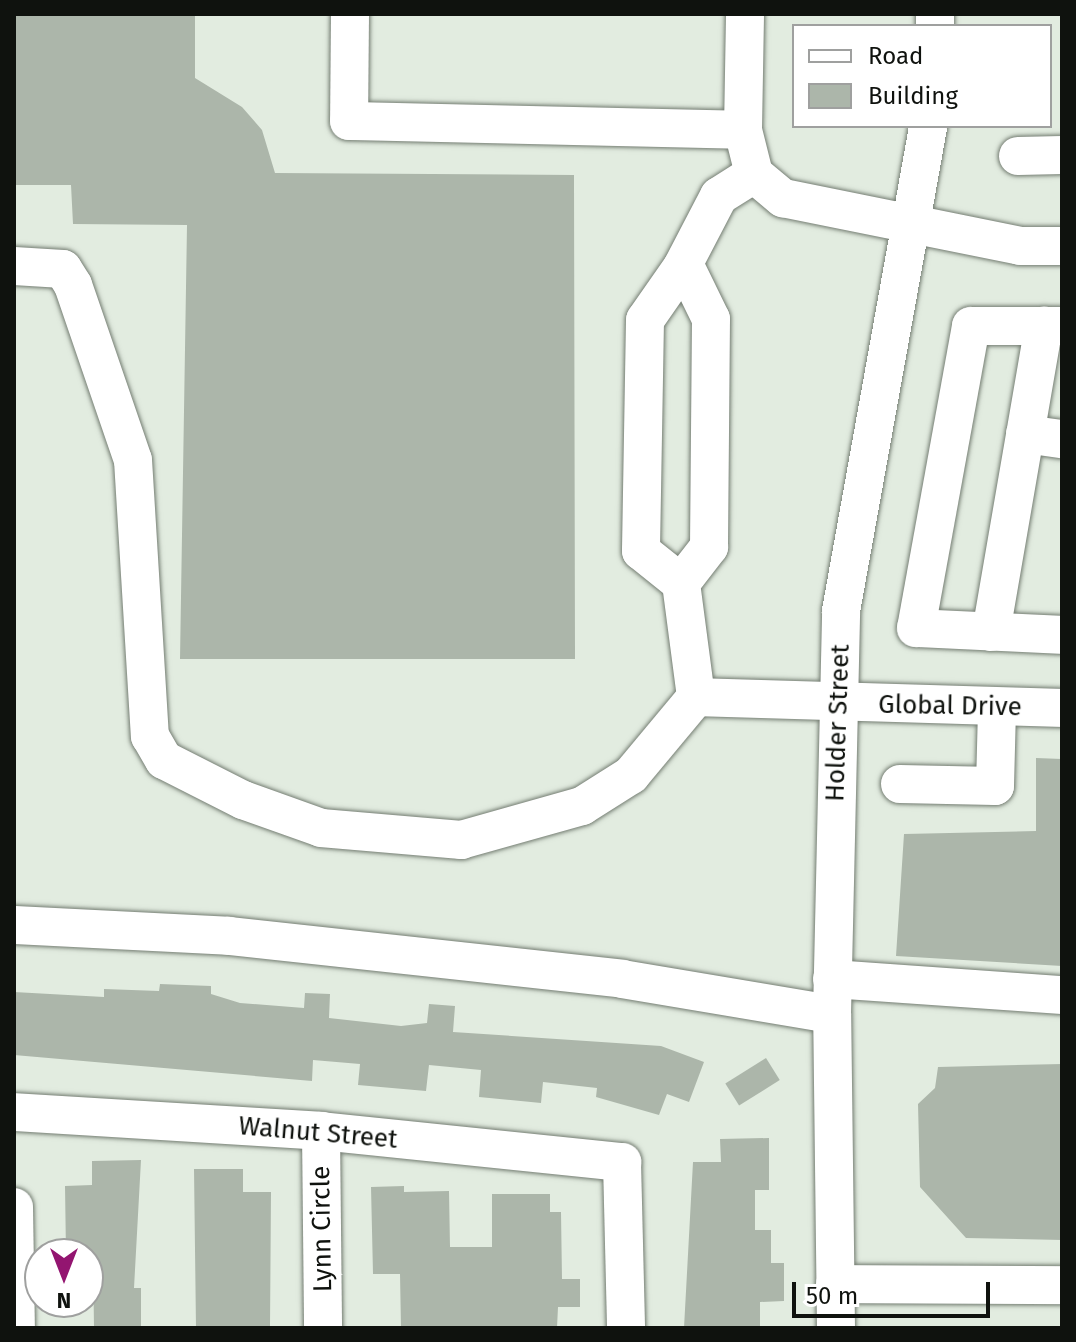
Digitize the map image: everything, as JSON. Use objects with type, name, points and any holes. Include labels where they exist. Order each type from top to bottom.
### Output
[{"type":"street","points":[[350,14],[349,121],[743,130]]},
{"type":"street","points":[[745,14],[743,130],[754,174],[783,198],[1020,246],[1062,246]]},
{"type":"street","name":"Holder Street","points":[[836,1328],[832,997],[841,611],[905,224],[928,128]]},
{"type":"street","points":[[1018,156],[1062,155]]},
{"type":"street","points":[[14,266],[63,269],[112,390],[141,509],[143,671],[150,736],[164,760],[321,828],[461,840],[582,806],[631,775],[696,697],[681,583],[641,551],[645,320],[682,267],[719,196],[754,174]]},
{"type":"street","points":[[681,583],[709,547],[711,319],[682,267]]},
{"type":"street","points":[[991,632],[1025,434],[1053,326],[971,326],[916,628],[991,632],[1062,635]]},
{"type":"street","points":[[1025,434],[1062,439]]},
{"type":"street","name":"Global Drive","points":[[696,697],[837,704],[1062,708]]},
{"type":"street","points":[[900,784],[995,786],[997,707]]},
{"type":"street","points":[[14,925],[229,936],[606,977],[832,997],[1062,995]]},
{"type":"street","name":"Walnut Street","points":[[14,1112],[321,1131],[622,1162],[626,1328]]},
{"type":"street","name":"Lynn Circle","points":[[321,1131],[323,1328]]},
{"type":"street","points":[[14,1207],[16,1328]]},
{"type":"street","points":[[835,1284],[1062,1285]]},
{"type":"building","points":[[14,14],[195,14],[195,78],[242,107],[262,130],[275,173],[574,175],[575,659],[180,659],[187,225],[73,224],[71,185],[14,185]]},
{"type":"building","points":[[1036,758],[1062,759],[1062,966],[896,956],[904,834],[1036,831]]},
{"type":"building","points":[[160,984],[211,986],[211,994],[240,1003],[304,1008],[305,993],[330,994],[329,1018],[401,1026],[427,1023],[429,1004],[455,1006],[453,1032],[661,1046],[704,1062],[689,1102],[667,1094],[659,1115],[596,1097],[597,1088],[543,1082],[541,1103],[479,1097],[481,1070],[429,1065],[426,1091],[358,1085],[360,1064],[313,1060],[312,1081],[14,1055],[14,992],[104,997],[104,989],[159,991]]},
{"type":"building","points":[[766,1058],[780,1080],[739,1105],[725,1083]]},
{"type":"building","points":[[1062,1064],[1062,1240],[966,1238],[920,1187],[918,1104],[935,1088],[938,1067]]},
{"type":"building","points":[[769,1138],[769,1190],[755,1190],[755,1230],[771,1230],[771,1263],[784,1263],[784,1301],[760,1302],[760,1328],[684,1328],[693,1162],[721,1162],[720,1139]]},
{"type":"building","points":[[141,1160],[134,1288],[141,1288],[141,1328],[94,1328],[94,1318],[104,1318],[104,1238],[66,1238],[65,1186],[92,1185],[92,1161]]},
{"type":"building","points":[[194,1169],[243,1169],[243,1192],[271,1192],[270,1328],[196,1328]]},
{"type":"building","points":[[404,1186],[404,1192],[449,1191],[450,1247],[492,1247],[492,1194],[550,1194],[550,1212],[561,1212],[562,1279],[580,1279],[580,1307],[558,1307],[557,1328],[401,1328],[400,1274],[373,1274],[371,1187]]}]
